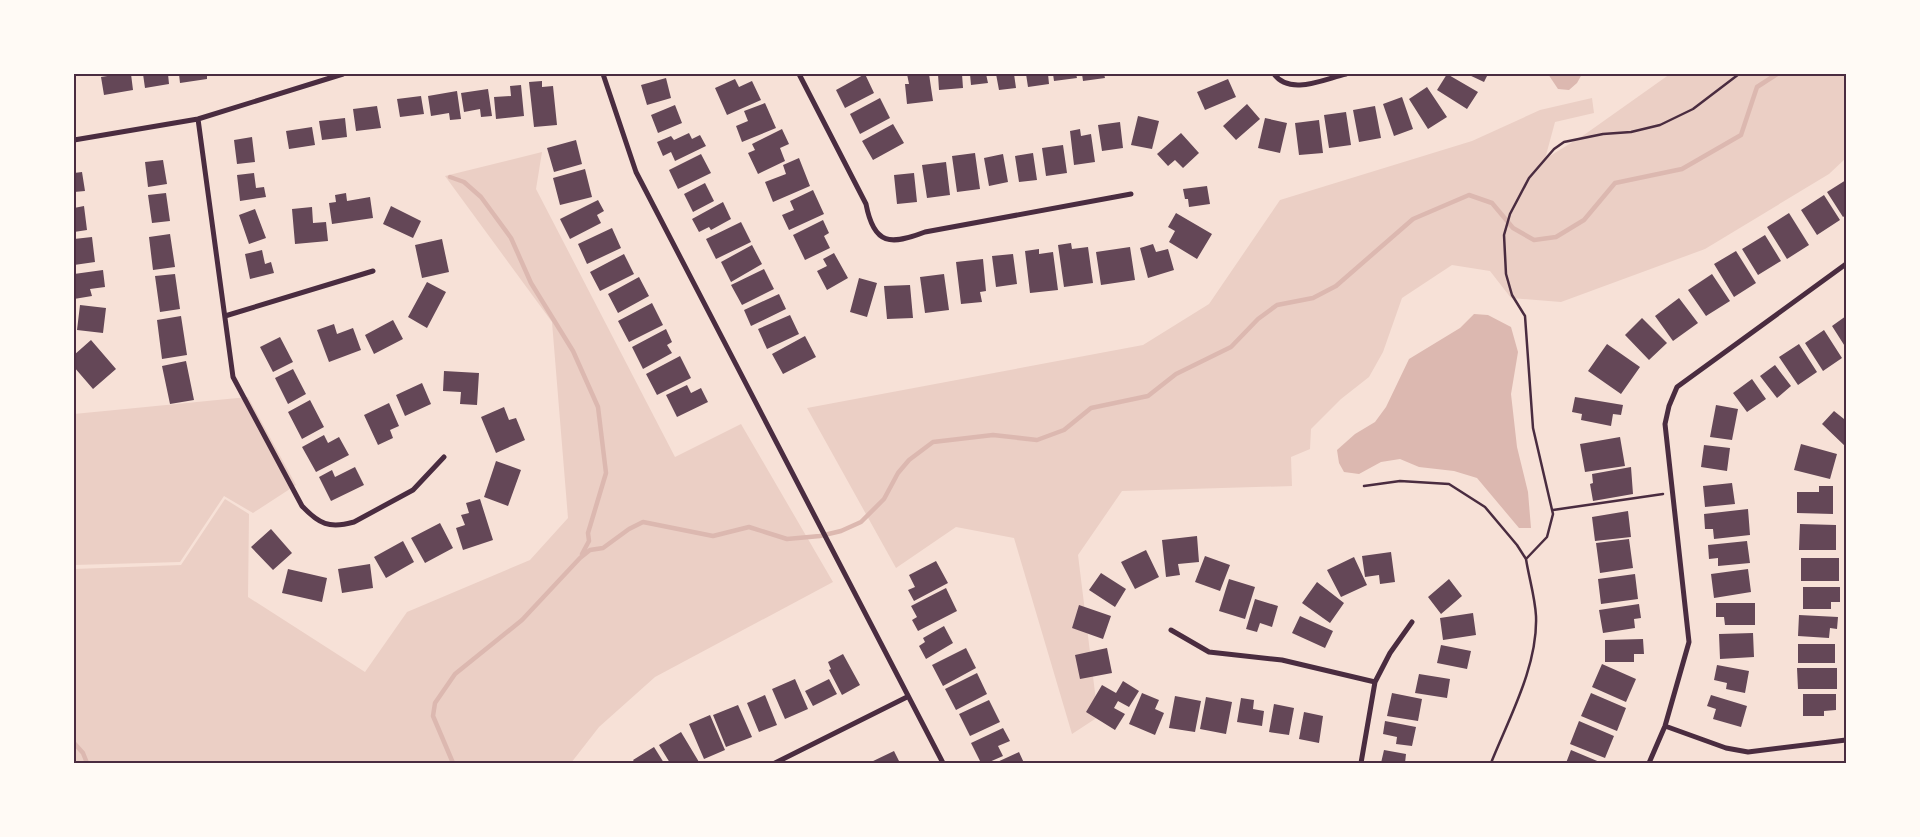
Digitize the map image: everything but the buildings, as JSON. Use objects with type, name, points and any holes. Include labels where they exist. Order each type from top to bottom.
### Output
[{"type":"street","points":[[74,140],[198,119],[342,74]]},
{"type":"street","points":[[603,74],[636,172],[907,697],[943,763]]},
{"type":"street","points":[[799,74],[866,204],[870,223],[882,236],[892,241],[903,240],[925,232],[1132,194]]},
{"type":"street","points":[[1274,74],[1278,80],[1289,85],[1300,86],[1346,74]]},
{"type":"street","points":[[198,119],[233,377],[302,506],[316,520],[334,525],[354,522],[413,490],[444,457]]},
{"type":"street","points":[[1648,763],[1665,726],[1689,642],[1664,424],[1668,406],[1677,387],[1846,264]]},
{"type":"street","points":[[225,316],[373,271]]},
{"type":"street","points":[[1360,763],[1375,682],[1390,653],[1412,622]]},
{"type":"street","points":[[1172,630],[1208,652],[1282,660],[1375,682]]},
{"type":"street","points":[[775,763],[907,697]]},
{"type":"street","points":[[1665,726],[1726,748],[1748,752],[1846,740]]},
{"type":"path","points":[[1526,559],[1547,537],[1553,510],[1533,428],[1525,316],[1512,295],[1506,274],[1504,235],[1510,214],[1529,178],[1554,149],[1564,142],[1603,134],[1631,132],[1660,125],[1693,108],[1740,74]]},
{"type":"path","points":[[1364,486],[1400,481],[1449,484],[1485,507],[1517,545],[1526,559],[1536,616],[1534,641],[1526,673],[1491,763]]},
{"type":"path","points":[[1553,510],[1671,493]]},
{"type":"shaded area","points":[[1548,74],[1582,74],[1577,83],[1569,90],[1558,89]]},
{"type":"shaded area","points":[[1670,74],[1846,74],[1846,158],[1829,174],[1705,249],[1561,302],[1511,298],[1490,271],[1452,265],[1402,298],[1383,352],[1369,377],[1341,399],[1311,429],[1310,449],[1291,457],[1292,486],[1122,491],[1078,555],[1098,717],[1072,734],[1014,538],[956,527],[896,568],[807,408],[1143,345],[1209,304],[1280,200],[1472,141],[1540,110],[1592,98],[1594,113],[1555,122],[1545,159],[1584,135]]},
{"type":"shaded area","points":[[542,152],[536,189],[675,457],[741,424],[833,582],[655,677],[599,727],[571,763],[74,763],[74,569],[181,565],[225,499],[249,514],[248,597],[365,672],[407,612],[530,560],[568,518],[552,322],[445,176]]},
{"type":"shaded area","points":[[1474,314],[1488,315],[1511,327],[1518,352],[1511,394],[1517,447],[1528,492],[1531,528],[1519,528],[1477,478],[1454,471],[1419,467],[1400,459],[1381,462],[1359,474],[1344,472],[1339,463],[1337,450],[1355,434],[1375,422],[1386,407],[1409,359],[1460,328]]},
{"type":"shaded area","points":[[248,397],[296,485],[253,513],[224,496],[180,562],[74,565],[74,414]]},
{"type":"waterway","points":[[453,763],[433,716],[435,703],[455,674],[522,620],[580,558],[590,550],[603,548],[629,529],[643,522],[713,536],[749,527],[787,539],[820,536],[841,531],[861,522],[884,499],[898,473],[909,460],[933,442],[993,435],[1037,440],[1064,430],[1091,408],[1148,396],[1176,374],[1231,347],[1258,319],[1277,305],[1313,298],[1336,286],[1413,219],[1469,195],[1492,203],[1513,228],[1534,240],[1556,237],[1584,220],[1615,183],[1682,169],[1741,135],[1757,87],[1777,74]]},
{"type":"waterway","points":[[450,177],[464,182],[481,197],[511,238],[531,283],[573,351],[598,407],[606,473],[588,533],[589,541],[582,554]]},
{"type":"waterway","points":[[74,743],[83,753],[87,763]]}]
